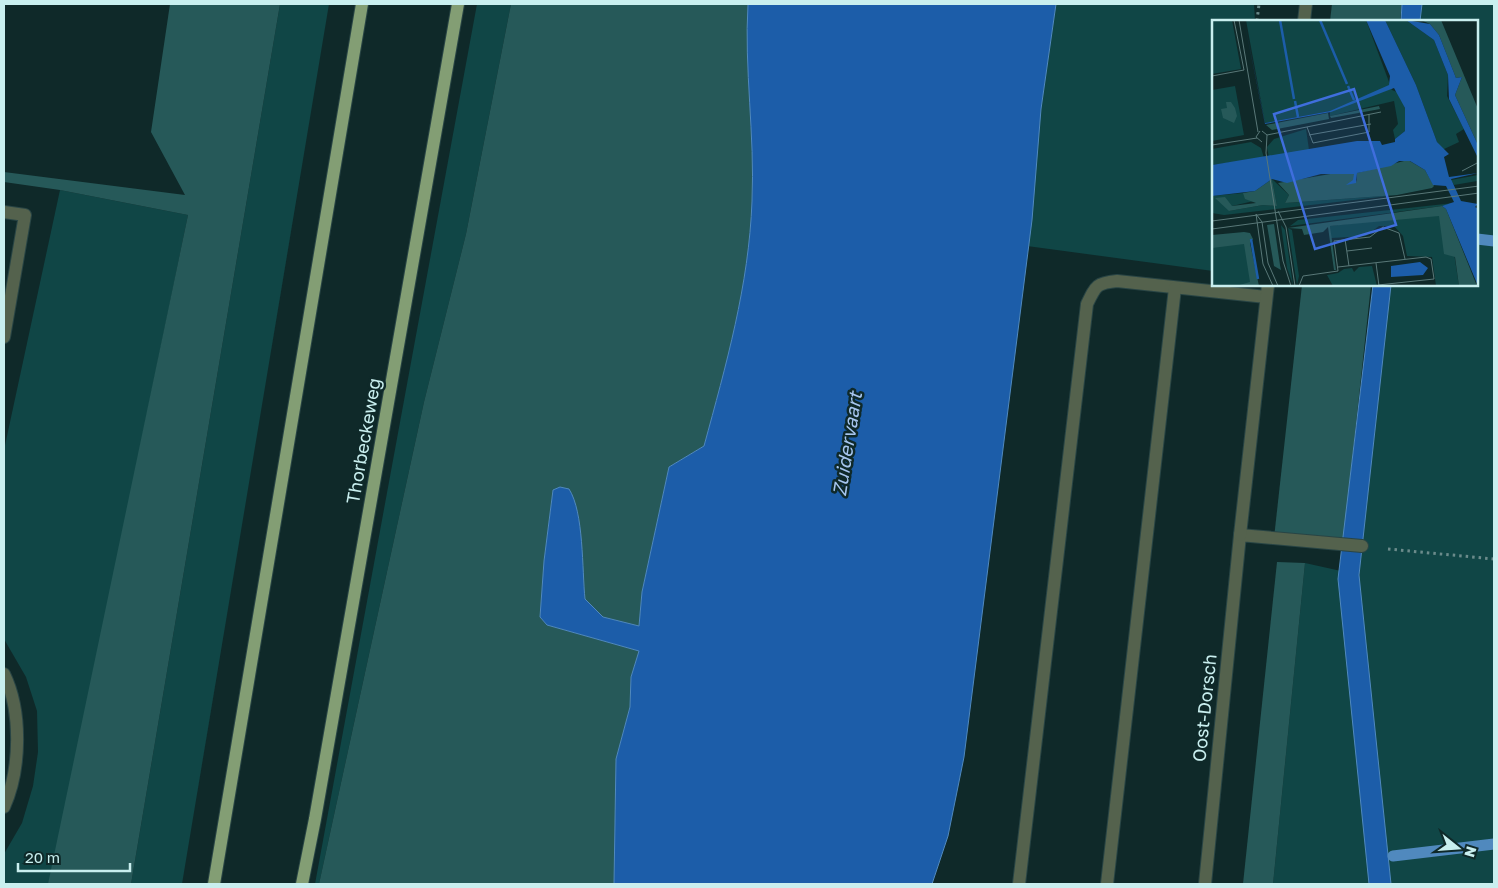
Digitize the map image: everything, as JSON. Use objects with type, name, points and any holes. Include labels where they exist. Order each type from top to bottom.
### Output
[{"type":"main road","points":[[214,884],[362,4]]},
{"type":"main road","name":"Thorbeckeweg","points":[[302,884],[458,4]]},
{"type":"street","points":[[1304,20],[1306,4]]},
{"type":"street","points":[[4,212],[25,215],[4,334]]},
{"type":"street","points":[[1018,884],[1087,304],[1094,289],[1100,283],[1117,281],[1175,288],[1267,291]]},
{"type":"street","points":[[1107,884],[1175,288]]},
{"type":"street","name":"Oost-Dorsch","points":[[1205,884],[1267,291]]},
{"type":"street","points":[[1240,535],[1362,546]]},
{"type":"street","points":[[4,674],[10,688],[13,704],[16,758],[10,793],[4,806]]},
{"type":"path","points":[[1257,20],[1259,4]]},
{"type":"path","points":[[1362,546],[1494,559]]},
{"type":"shaded area","points":[[170,4],[280,4],[131,884],[48,884],[188,215],[60,190],[4,182],[4,172],[185,195],[151,132]]},
{"type":"shaded area","points":[[280,4],[329,4],[182,884],[131,884]]},
{"type":"shaded area","points":[[477,4],[511,4],[466,234],[424,402],[319,884],[315,884]]},
{"type":"shaded area","points":[[511,4],[748,4],[747,53],[753,176],[750,232],[741,294],[728,355],[704,446],[669,467],[642,592],[639,626],[603,617],[585,599],[578,513],[553,490],[544,561],[540,617],[547,625],[639,651],[631,677],[630,707],[616,759],[614,884],[319,884],[424,402],[466,234]]},
{"type":"shaded area","points":[[1056,4],[1254,4],[1255,20],[1212,20],[1212,271],[1027,246],[1041,109]]},
{"type":"shaded area","points":[[1332,4],[1402,4],[1400,20],[1330,20]]},
{"type":"shaded area","points":[[1422,4],[1494,4],[1494,884],[1273,884],[1305,563],[1359,575],[1391,286],[1478,286],[1478,20],[1420,20]]},
{"type":"shaded area","points":[[60,190],[188,215],[50,884],[4,884],[4,854],[22,823],[33,786],[38,752],[37,711],[26,677],[4,639],[4,450]]},
{"type":"shaded area","points":[[1302,286],[1371,286],[1343,544],[1274,538]]},
{"type":"shaded area","points":[[1277,562],[1305,563],[1273,884],[1243,884]]},
{"type":"water","name":"Zuidervaart","points":[[748,4],[1056,4],[1041,109],[1032,220],[964,757],[948,836],[932,884],[614,884],[616,759],[630,707],[631,677],[639,651],[547,625],[540,617],[544,561],[553,490],[560,487],[569,489],[574,499],[582,542],[585,599],[603,617],[639,626],[642,592],[669,467],[704,446],[735,325],[750,232],[753,176],[747,53]]},
{"type":"water","points":[[1402,4],[1422,4],[1420,20],[1401,20]]},
{"type":"water","points":[[1373,286],[1391,286],[1359,575],[1391,884],[1369,884],[1338,579]]},
{"type":"waterway","points":[[1478,239],[1494,241]]},
{"type":"waterway","points":[[1393,856],[1494,844]]}]
